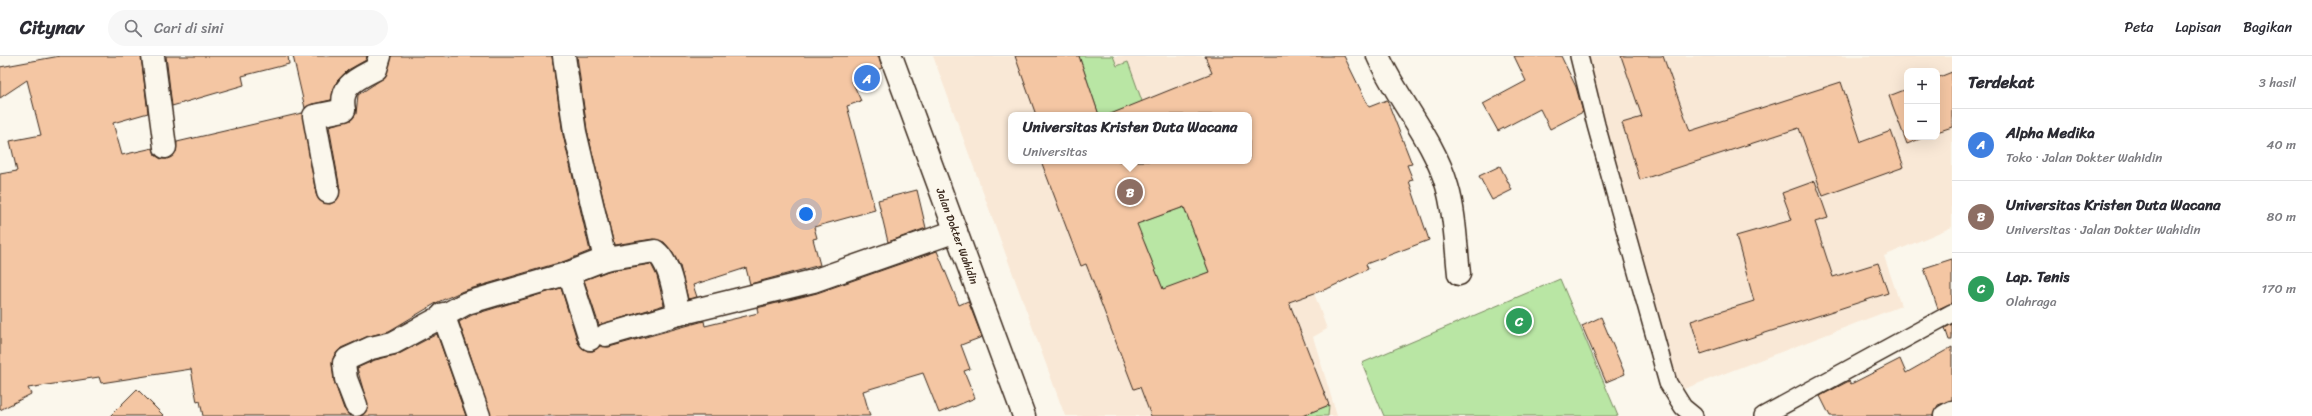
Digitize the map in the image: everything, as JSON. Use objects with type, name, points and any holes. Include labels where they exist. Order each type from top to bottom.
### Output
[{"type":"street","points":[[153,56],[165,147]]},
{"type":"street","points":[[328,192],[314,116],[344,110],[342,99],[344,92],[355,80],[376,69],[380,56]]},
{"type":"street","points":[[564,56],[575,132],[605,259]]},
{"type":"street","name":"Jalan Dokter Wahidin","points":[[891,56],[1024,416]]},
{"type":"street","points":[[1378,56],[1389,81],[1411,113],[1436,158],[1448,187],[1459,274]]},
{"type":"street","points":[[569,273],[598,337],[679,314],[812,281],[956,231]]},
{"type":"street","points":[[356,405],[346,379],[344,363],[347,359],[371,348],[393,343],[427,326],[443,314],[467,303],[569,273],[605,259],[655,251],[660,255],[668,274],[679,314]]},
{"type":"street","points":[[443,314],[479,416]]},
{"type":"street","points":[[1945,416],[1952,412]]},
{"type":"lane","points":[[1579,56],[1596,125],[1668,383],[1683,407],[1694,416]]},
{"type":"lane","points":[[1763,416],[1952,313]]},
{"type":"shaded area","points":[[933,56],[1228,56],[1248,112],[1008,112],[1008,164],[1252,164],[1252,122],[1327,329],[1313,337],[1337,416],[1065,416]]},
{"type":"shaded area","points":[[1586,56],[1952,56],[1952,227],[1884,256],[1901,306],[1676,392]]},
{"type":"green space","points":[[1079,56],[1113,56],[1117,66],[1128,62],[1146,112],[1098,112]]},
{"type":"green space","points":[[1184,207],[1209,272],[1201,275],[1194,368],[1145,244],[1131,226]]},
{"type":"green space","points":[[1560,279],[1618,416],[1384,416],[1362,363]]},
{"type":"green space","points":[[1329,405],[1328,416],[1301,416]]},
{"type":"building","points":[[60,56],[141,56],[148,113],[113,123],[122,155],[153,148],[155,155],[161,159],[167,159],[176,152],[177,142],[302,113],[316,194],[319,200],[330,204],[336,201],[340,190],[329,126],[352,119],[356,114],[358,95],[385,77],[392,56],[552,56],[563,135],[590,251],[565,261],[463,291],[438,302],[389,331],[366,337],[341,348],[334,356],[332,364],[334,381],[344,409],[351,416],[203,416],[200,401],[197,402],[191,369],[101,383],[99,377],[28,388],[31,394],[0,410],[0,174],[17,171],[10,141],[41,135],[27,80],[0,98],[0,67]]},
{"type":"building","points":[[166,56],[288,56],[289,64],[242,76],[244,85],[172,106]]},
{"type":"building","points":[[293,56],[367,56],[366,60],[348,70],[337,81],[331,100],[312,104],[305,108]]},
{"type":"building","points":[[577,56],[879,56],[882,68],[852,81],[861,101],[847,106],[875,210],[814,227],[817,238],[813,239],[820,265],[750,284],[746,268],[693,285],[697,297],[688,299],[680,266],[671,250],[664,242],[653,239],[614,245],[587,130]]},
{"type":"building","points":[[1015,56],[1079,56],[1098,112],[1035,112]]},
{"type":"building","points":[[1205,56],[1344,56],[1369,107],[1387,100],[1412,164],[1407,165],[1413,180],[1409,181],[1429,240],[1366,264],[1368,269],[1329,288],[1289,302],[1329,405],[1302,416],[1151,416],[1140,387],[1134,389],[1086,264],[1081,266],[1042,164],[1252,164],[1252,112],[1115,112],[1212,73]],"holes":[[[1184,207],[1209,272],[1163,289],[1137,224]]]},
{"type":"building","points":[[1514,56],[1561,56],[1576,87],[1583,112],[1550,129],[1540,109],[1498,131],[1483,104],[1526,81]]},
{"type":"building","points":[[1621,56],[1663,56],[1690,131],[1841,82],[1861,142],[1891,131],[1904,167],[1823,196],[1799,128],[1640,180],[1622,123],[1642,117]]},
{"type":"building","points":[[1952,72],[1952,127],[1940,131],[1940,104],[1940,77]]},
{"type":"building","points":[[1904,90],[1904,136],[1889,96]]},
{"type":"building","points":[[1906,140],[1917,140],[1907,144]]},
{"type":"building","points":[[1500,166],[1512,190],[1492,200],[1479,176]]},
{"type":"building","points":[[1815,181],[1828,218],[1815,222],[1833,277],[1878,263],[1888,293],[1701,354],[1691,321],[1754,301],[1736,236],[1792,220],[1782,193]]},
{"type":"building","points":[[917,190],[926,228],[888,242],[878,200]]},
{"type":"building","points":[[937,251],[959,305],[968,301],[982,337],[961,345],[970,369],[964,371],[975,398],[939,413],[923,373],[863,391],[870,416],[491,416],[459,322],[472,315],[561,288],[578,343],[587,351],[593,351],[600,346],[609,347],[704,321],[705,326],[758,313],[757,308],[817,293]]},
{"type":"building","points":[[1952,259],[1952,303],[1938,309],[1924,268]]},
{"type":"building","points":[[651,264],[657,276],[664,305],[599,325],[584,280],[608,271]]},
{"type":"building","points":[[1601,317],[1625,374],[1606,382],[1582,326]]},
{"type":"building","points":[[1952,324],[1952,340],[1949,340],[1945,328]]},
{"type":"building","points":[[437,334],[466,416],[361,416],[368,407],[357,368],[375,360],[399,354]]},
{"type":"building","points":[[1952,347],[1952,400],[1938,405],[1933,416],[1830,416],[1820,396],[1849,381],[1851,384],[1900,359],[1906,373]]},
{"type":"building","points":[[137,389],[164,416],[110,416]]},
{"type":"place","name":"Alpha Medika","points":[[867,78]]},
{"type":"place","name":"Universitas Kristen Duta Wacana","points":[[1130,192]]},
{"type":"place","name":"Lap. Tenis","points":[[1519,321]]}]
